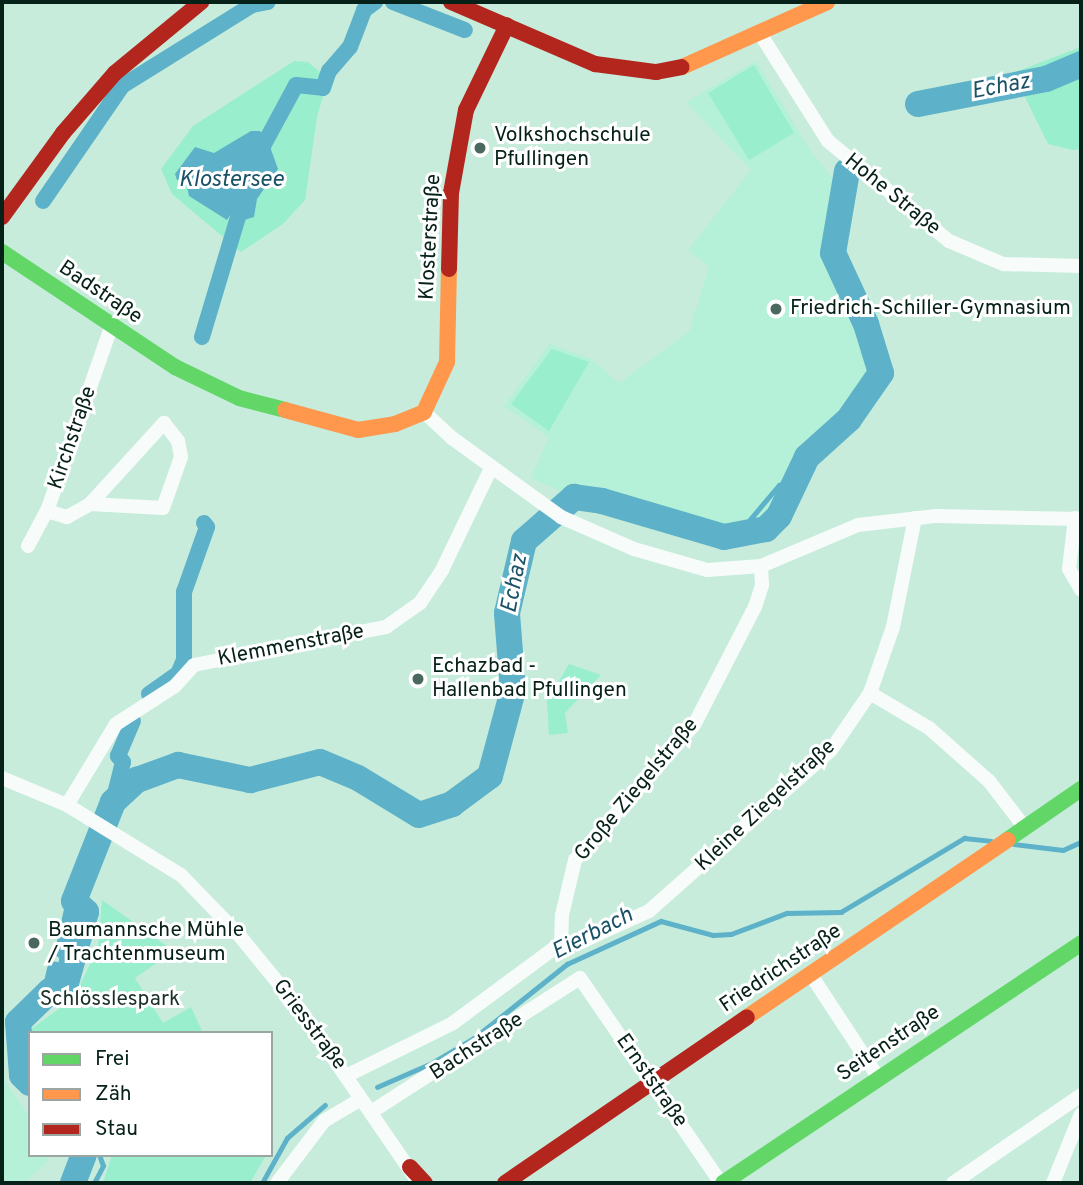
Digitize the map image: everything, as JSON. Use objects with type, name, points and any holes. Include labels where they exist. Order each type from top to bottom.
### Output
[{"type":"main road","points":[[2,217],[63,133],[115,73],[201,2]]},
{"type":"main road","points":[[451,2],[507,25],[556,50],[631,71],[692,65],[827,2]]},
{"type":"main road","name":"Klosterstraße","points":[[424,412],[447,362],[451,193],[466,110],[507,25]]},
{"type":"main road","name":"Badstraße","points":[[2,252],[111,327],[176,367],[239,398],[358,430],[395,424],[424,412]]},
{"type":"main road","name":"Friedrichstraße","points":[[505,1183],[1081,789]]},
{"type":"main road","name":"Seitenstraße","points":[[722,1183],[1081,943]]},
{"type":"main road","points":[[410,1167],[425,1183]]},
{"type":"street","name":"Hohe Straße","points":[[761,35],[811,119],[841,155],[949,241],[1003,264],[1081,266]]},
{"type":"street","name":"Kirchstraße","points":[[28,546],[47,512],[111,327]]},
{"type":"street","points":[[424,412],[491,468],[561,517],[634,549],[707,570],[761,566],[858,525],[915,518],[1078,519],[1069,569],[1081,590]]},
{"type":"street","points":[[47,512],[67,517],[90,504],[151,433],[164,423],[178,441],[181,457],[163,508],[90,504]]},
{"type":"street","name":"Klemmenstraße","points":[[66,805],[116,724],[175,686],[194,665],[386,627],[421,603],[438,577],[491,468]]},
{"type":"street","name":"Kleine Ziegelstraße","points":[[561,943],[581,943],[649,911],[831,750],[870,693],[893,627],[915,518]]},
{"type":"street","name":"Große Ziegelstraße","points":[[561,943],[562,915],[575,860],[694,725],[755,607],[762,585],[761,566]]},
{"type":"street","points":[[870,693],[949,746],[989,781],[1025,828]]},
{"type":"street","name":"Griesstraße","points":[[2,778],[66,805],[181,875],[239,935],[351,1080],[363,1105],[410,1167],[418,1183]]},
{"type":"street","points":[[351,1080],[453,1023],[561,943]]},
{"type":"street","points":[[811,975],[878,1077]]},
{"type":"street","name":"Ernststraße","points":[[580,978],[722,1183]]},
{"type":"street","name":"Bachstraße","points":[[276,1183],[324,1121],[363,1105],[580,978]]},
{"type":"street","points":[[953,1183],[1081,1095]]},
{"type":"street","points":[[1053,1183],[1081,1114]]},
{"type":"shaded area","name":"Friedrich-Schiller-Gymnasium","points":[[756,61],[812,153],[842,190],[833,253],[866,324],[881,373],[849,419],[807,457],[779,516],[766,529],[724,537],[602,501],[574,497],[531,478],[549,437],[504,406],[550,344],[591,359],[619,383],[689,332],[709,267],[688,250],[751,170],[686,102]]},
{"type":"shaded area","points":[[2,1077],[28,1114],[28,1157],[48,1157],[48,1161],[24,1183],[2,1183]]},
{"type":"green space","points":[[1081,47],[1081,149],[1073,150],[1048,144],[1013,73]]},
{"type":"green space","points":[[294,61],[308,62],[328,79],[317,117],[305,200],[283,224],[241,252],[172,194],[161,169],[193,126]]},
{"type":"green space","points":[[754,65],[794,133],[749,160],[708,93]]},
{"type":"green space","points":[[552,349],[589,362],[549,431],[511,404]]},
{"type":"green space","points":[[569,664],[601,675],[565,713],[568,733],[549,735],[547,701]]},
{"type":"green space","name":"Schlösslespark","points":[[102,900],[174,951],[135,978],[163,1023],[191,1007],[202,1031],[28,1031],[74,998],[98,947]]},
{"type":"green space","points":[[111,1157],[265,1157],[250,1183],[103,1183]]},
{"type":"water","name":"Klostersee","points":[[251,131],[260,131],[268,141],[278,169],[257,199],[254,217],[244,220],[230,215],[227,220],[189,196],[185,179],[177,180],[175,174],[195,147],[214,153]]},
{"type":"waterway","points":[[43,201],[122,86],[252,5],[268,2]]},
{"type":"waterway","points":[[256,159],[296,85],[323,88],[329,71],[350,47],[364,10],[375,2]]},
{"type":"waterway","points":[[393,2],[465,30]]},
{"type":"waterway","name":"Echaz","points":[[918,104],[1046,79],[1081,64]]},
{"type":"waterway","name":"Echaz","points":[[28,1081],[22,1075],[18,1022],[50,991],[66,983],[86,912],[74,901],[113,802],[137,780],[178,765],[250,780],[320,762],[358,778],[419,815],[452,804],[490,776],[513,690],[507,613],[524,541],[574,497],[602,501],[724,537],[766,529],[779,516],[807,457],[849,419],[881,373],[866,324],[833,253],[847,171]]},
{"type":"waterway","points":[[202,337],[243,200]]},
{"type":"waterway","points":[[737,535],[779,485],[794,481]]},
{"type":"waterway","points":[[149,694],[178,674],[184,660],[184,592],[207,527],[204,523]]},
{"type":"waterway","points":[[113,802],[123,762],[118,756],[133,721]]},
{"type":"waterway","name":"Eierbach","points":[[377,1087],[432,1063],[474,1038],[567,964],[661,921],[713,935],[731,934],[787,913],[841,912],[964,838],[991,841]]},
{"type":"waterway","name":"Eierbach","points":[[1014,844],[1063,850],[1081,842]]},
{"type":"waterway","name":"Echaz","points":[[63,951],[74,901]]},
{"type":"waterway","name":"Echaz","points":[[50,991],[55,970]]},
{"type":"waterway","points":[[18,1022],[28,1044]]},
{"type":"waterway","name":"Eierbach","points":[[262,1183],[287,1138],[325,1105]]},
{"type":"waterway","name":"Echaz","points":[[73,1183],[83,1157]]},
{"type":"waterway","points":[[94,1183],[103,1166],[100,1157]]},
{"type":"traffic: fast","points":[[2,252],[175,367],[239,398],[285,410]]},
{"type":"traffic: fast","points":[[1007,840],[1081,789]]},
{"type":"traffic: fast","points":[[723,1183],[1081,943]]},
{"type":"traffic: slow","points":[[682,67],[827,2]]},
{"type":"traffic: slow","points":[[285,410],[358,430],[395,424],[424,412],[447,362],[449,269]]},
{"type":"traffic: slow","points":[[747,1017],[1007,840]]},
{"type":"traffic: jam","points":[[2,217],[63,133],[115,73],[201,2]]},
{"type":"traffic: jam","points":[[451,2],[595,64],[656,72],[682,67]]},
{"type":"traffic: jam","points":[[449,269],[451,193],[466,110],[507,25]]},
{"type":"traffic: jam","points":[[505,1183],[747,1017]]},
{"type":"traffic: jam","points":[[410,1167],[425,1183]]},
{"type":"place","name":"Volkshochschule Pfullingen","points":[[480,148]]},
{"type":"place","name":"Friedrich-Schiller-Gymnasium","points":[[776,309]]},
{"type":"place","name":"Echazbad - Hallenbad Pfullingen","points":[[418,679]]},
{"type":"place","name":"Baumannsche Mühle / Trachtenmuseum","points":[[34,943]]}]
